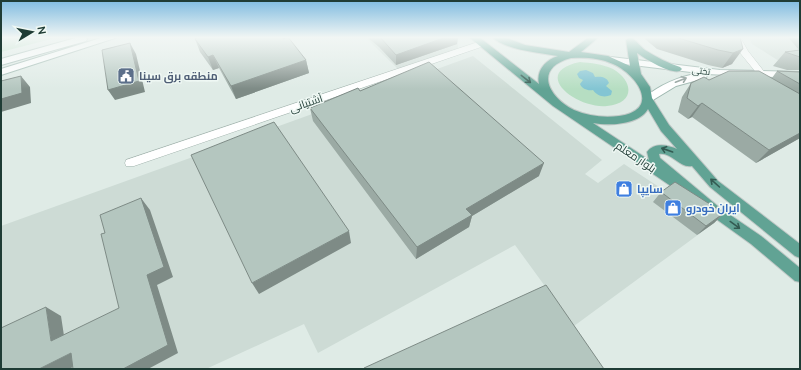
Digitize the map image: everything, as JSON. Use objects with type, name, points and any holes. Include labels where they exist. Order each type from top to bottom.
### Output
[{"type":"main road","points":[[1,62],[28,54]]},
{"type":"main road","points":[[1,72],[58,54]]},
{"type":"main road","name":"بلوار معلم","points":[[495,54],[557,104],[716,211],[756,240],[800,276]]},
{"type":"main road","points":[[567,54],[598,56],[624,66],[636,74],[648,91],[648,100],[644,108],[637,114],[626,119],[613,121],[583,117],[557,104],[547,94],[542,83],[543,73],[548,65],[571,55]]},
{"type":"main road","points":[[632,54],[636,74]]},
{"type":"main road","points":[[645,54],[653,59],[677,68]]},
{"type":"main road","name":"تختی","points":[[611,60],[720,73],[800,75]]},
{"type":"main road","name":"تختی","points":[[648,100],[662,88],[686,78],[720,73]]},
{"type":"main road","points":[[648,100],[665,128],[714,184],[800,252]]},
{"type":"main road","points":[[701,170],[668,149],[660,148],[652,152],[656,160],[716,211]]},
{"type":"street","name":"آشتیانی","points":[[130,163],[437,54]]},
{"type":"street","points":[[746,54],[762,74]]},
{"type":"street","points":[[740,74],[753,82]]},
{"type":"shaded area","points":[[383,54],[442,54],[398,69]]},
{"type":"shaded area","points":[[768,54],[800,54],[800,63],[790,68]]},
{"type":"shaded area","points":[[473,56],[602,160],[585,174],[598,183],[624,164],[714,223],[574,326],[515,245],[318,353],[304,324],[206,369],[1,369],[1,226]]},
{"type":"green space","points":[[580,62],[605,66],[620,74],[628,85],[627,97],[623,101],[607,106],[582,102],[571,96],[563,89],[558,81],[559,74],[565,67]]},
{"type":"water","points":[[586,70],[593,73],[595,77],[607,79],[609,83],[606,86],[612,91],[611,95],[601,96],[593,90],[587,90],[582,87],[580,84],[583,80],[579,78],[577,74],[580,71]]},
{"type":"building","name":"منطقه برق سینا","points":[[103,54],[133,54],[139,81],[108,90]]},
{"type":"building","points":[[206,54],[302,54],[306,60],[231,86],[213,55],[208,57]]},
{"type":"building","points":[[792,54],[800,54],[800,57]]},
{"type":"building","points":[[429,62],[544,163],[466,209],[472,215],[417,247],[310,108],[358,88],[360,91]]},
{"type":"building","points":[[729,71],[759,71],[800,94],[800,133],[769,150],[702,103],[698,106],[687,98],[691,83],[704,77],[709,80]]},
{"type":"building","points":[[777,71],[800,72],[800,84]]},
{"type":"building","points":[[21,76],[22,93],[1,99],[1,81]]},
{"type":"building","points":[[274,122],[349,231],[252,283],[191,155]]},
{"type":"building","points":[[675,182],[724,213],[706,226],[661,192]]},
{"type":"building","points":[[141,198],[164,267],[147,275],[168,345],[123,369],[73,369],[71,353],[39,369],[1,369],[1,328],[46,307],[51,341],[119,308],[101,234],[105,233],[100,215]]},
{"type":"building","points":[[546,285],[604,369],[364,369],[364,368]]},
{"type":"place","name":"منطقه برق سینا","points":[[126,76]]},
{"type":"place","name":"سایپا","points":[[624,189]]},
{"type":"place","name":"ایران خودرو","points":[[673,208]]}]
